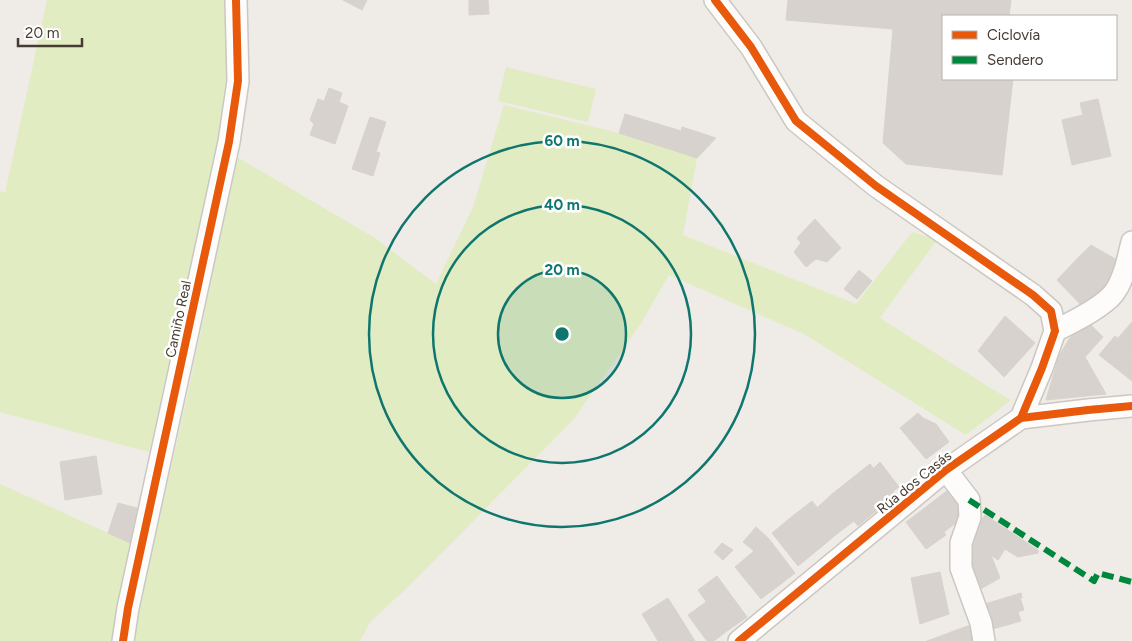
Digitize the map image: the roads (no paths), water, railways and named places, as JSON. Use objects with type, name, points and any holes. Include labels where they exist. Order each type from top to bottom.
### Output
[{"type":"street","name":"Camiño Real","points":[[123,641],[128,608],[229,142],[238,81],[236,0]]},
{"type":"street","points":[[716,0],[751,47],[796,121],[876,186],[1033,295],[1051,310],[1055,332],[1021,418]]},
{"type":"street","points":[[1055,332],[1089,312],[1113,293],[1122,278],[1132,242]]},
{"type":"street","name":"Rúa dos Casás","points":[[740,641],[946,470],[1021,418],[1132,406]]},
{"type":"street","points":[[946,470],[970,500],[970,517],[961,543],[961,568],[981,623],[984,641]]}]
